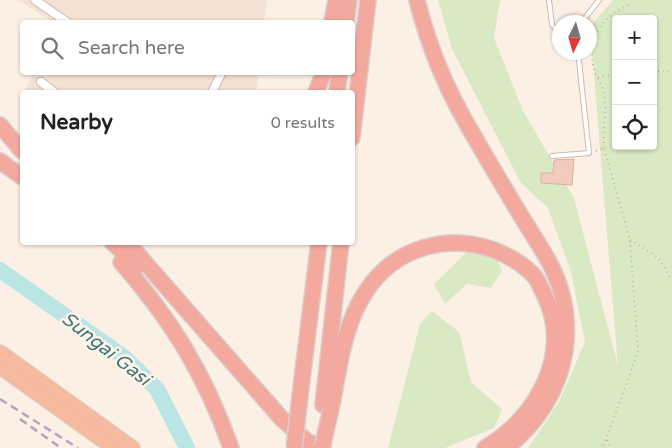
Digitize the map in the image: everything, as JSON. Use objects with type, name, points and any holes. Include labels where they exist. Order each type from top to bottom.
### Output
[{"type":"highway","points":[[332,20],[336,0]]},
{"type":"highway","points":[[346,20],[349,0]]},
{"type":"highway","points":[[355,112],[368,0]]},
{"type":"highway","points":[[417,0],[436,64],[466,124],[550,264],[561,291],[566,327],[565,358],[561,373],[550,397],[537,418],[506,448]]},
{"type":"highway","points":[[317,90],[323,75]]},
{"type":"highway","points":[[337,90],[340,75]]},
{"type":"highway","points":[[0,119],[20,136]]},
{"type":"highway","points":[[0,125],[20,149]]},
{"type":"highway","points":[[0,161],[20,176]]},
{"type":"highway","points":[[327,412],[350,327],[364,293],[383,271],[410,252],[448,242],[476,244],[510,256],[535,277],[551,308],[556,332],[552,363],[538,397],[518,423],[485,448]]},
{"type":"highway","points":[[104,245],[154,300],[193,358],[218,410],[231,448]]},
{"type":"highway","points":[[115,245],[139,268],[250,398],[282,430],[306,448]]},
{"type":"highway","points":[[131,245],[282,419],[308,442],[321,448],[327,412],[341,245]]},
{"type":"highway","points":[[294,448],[319,245]]},
{"type":"highway","points":[[0,352],[133,448]]},
{"type":"highway","points":[[0,367],[113,448]]},
{"type":"street","points":[[35,0],[64,20]]},
{"type":"street","points":[[213,90],[220,75]]},
{"type":"street","points":[[41,82],[51,90]]},
{"type":"lane","points":[[549,0],[552,25]]},
{"type":"lane","points":[[587,15],[599,0]]},
{"type":"lane","points":[[552,156],[589,153],[579,60]]},
{"type":"path","points":[[603,448],[608,440],[638,352],[630,240],[604,148],[602,134],[605,95],[594,66],[592,48],[596,36],[610,14],[630,4]]},
{"type":"path","points":[[657,70],[672,72]]},
{"type":"path","points":[[598,77],[612,75]]},
{"type":"path","points":[[589,153],[604,148]]},
{"type":"path","points":[[630,240],[660,258],[672,280]]},
{"type":"path","points":[[608,440],[611,448]]},
{"type":"shaded area","points":[[18,0],[267,0],[264,20],[50,20]]},
{"type":"shaded area","points":[[32,75],[259,75],[256,90],[26,90]]},
{"type":"green space","points":[[438,0],[500,0],[494,38],[523,111],[574,198],[618,366],[593,60],[597,60],[597,19],[613,0],[672,0],[672,448],[528,448],[559,402],[585,342],[571,272],[548,208],[521,183],[452,49]]},
{"type":"green space","points":[[470,249],[498,261],[502,271],[491,288],[467,284],[445,304],[434,284]]},
{"type":"green space","points":[[432,311],[459,332],[471,382],[502,409],[494,428],[445,448],[388,448],[420,324]]},
{"type":"building","points":[[574,159],[572,185],[541,183],[541,173],[553,173],[554,160]]},
{"type":"waterway","name":"Sungai Gasi","points":[[0,270],[124,357],[157,389],[187,448]]},
{"type":"railway","points":[[0,399],[78,448]]},
{"type":"railway","points":[[20,419],[61,448]]}]
